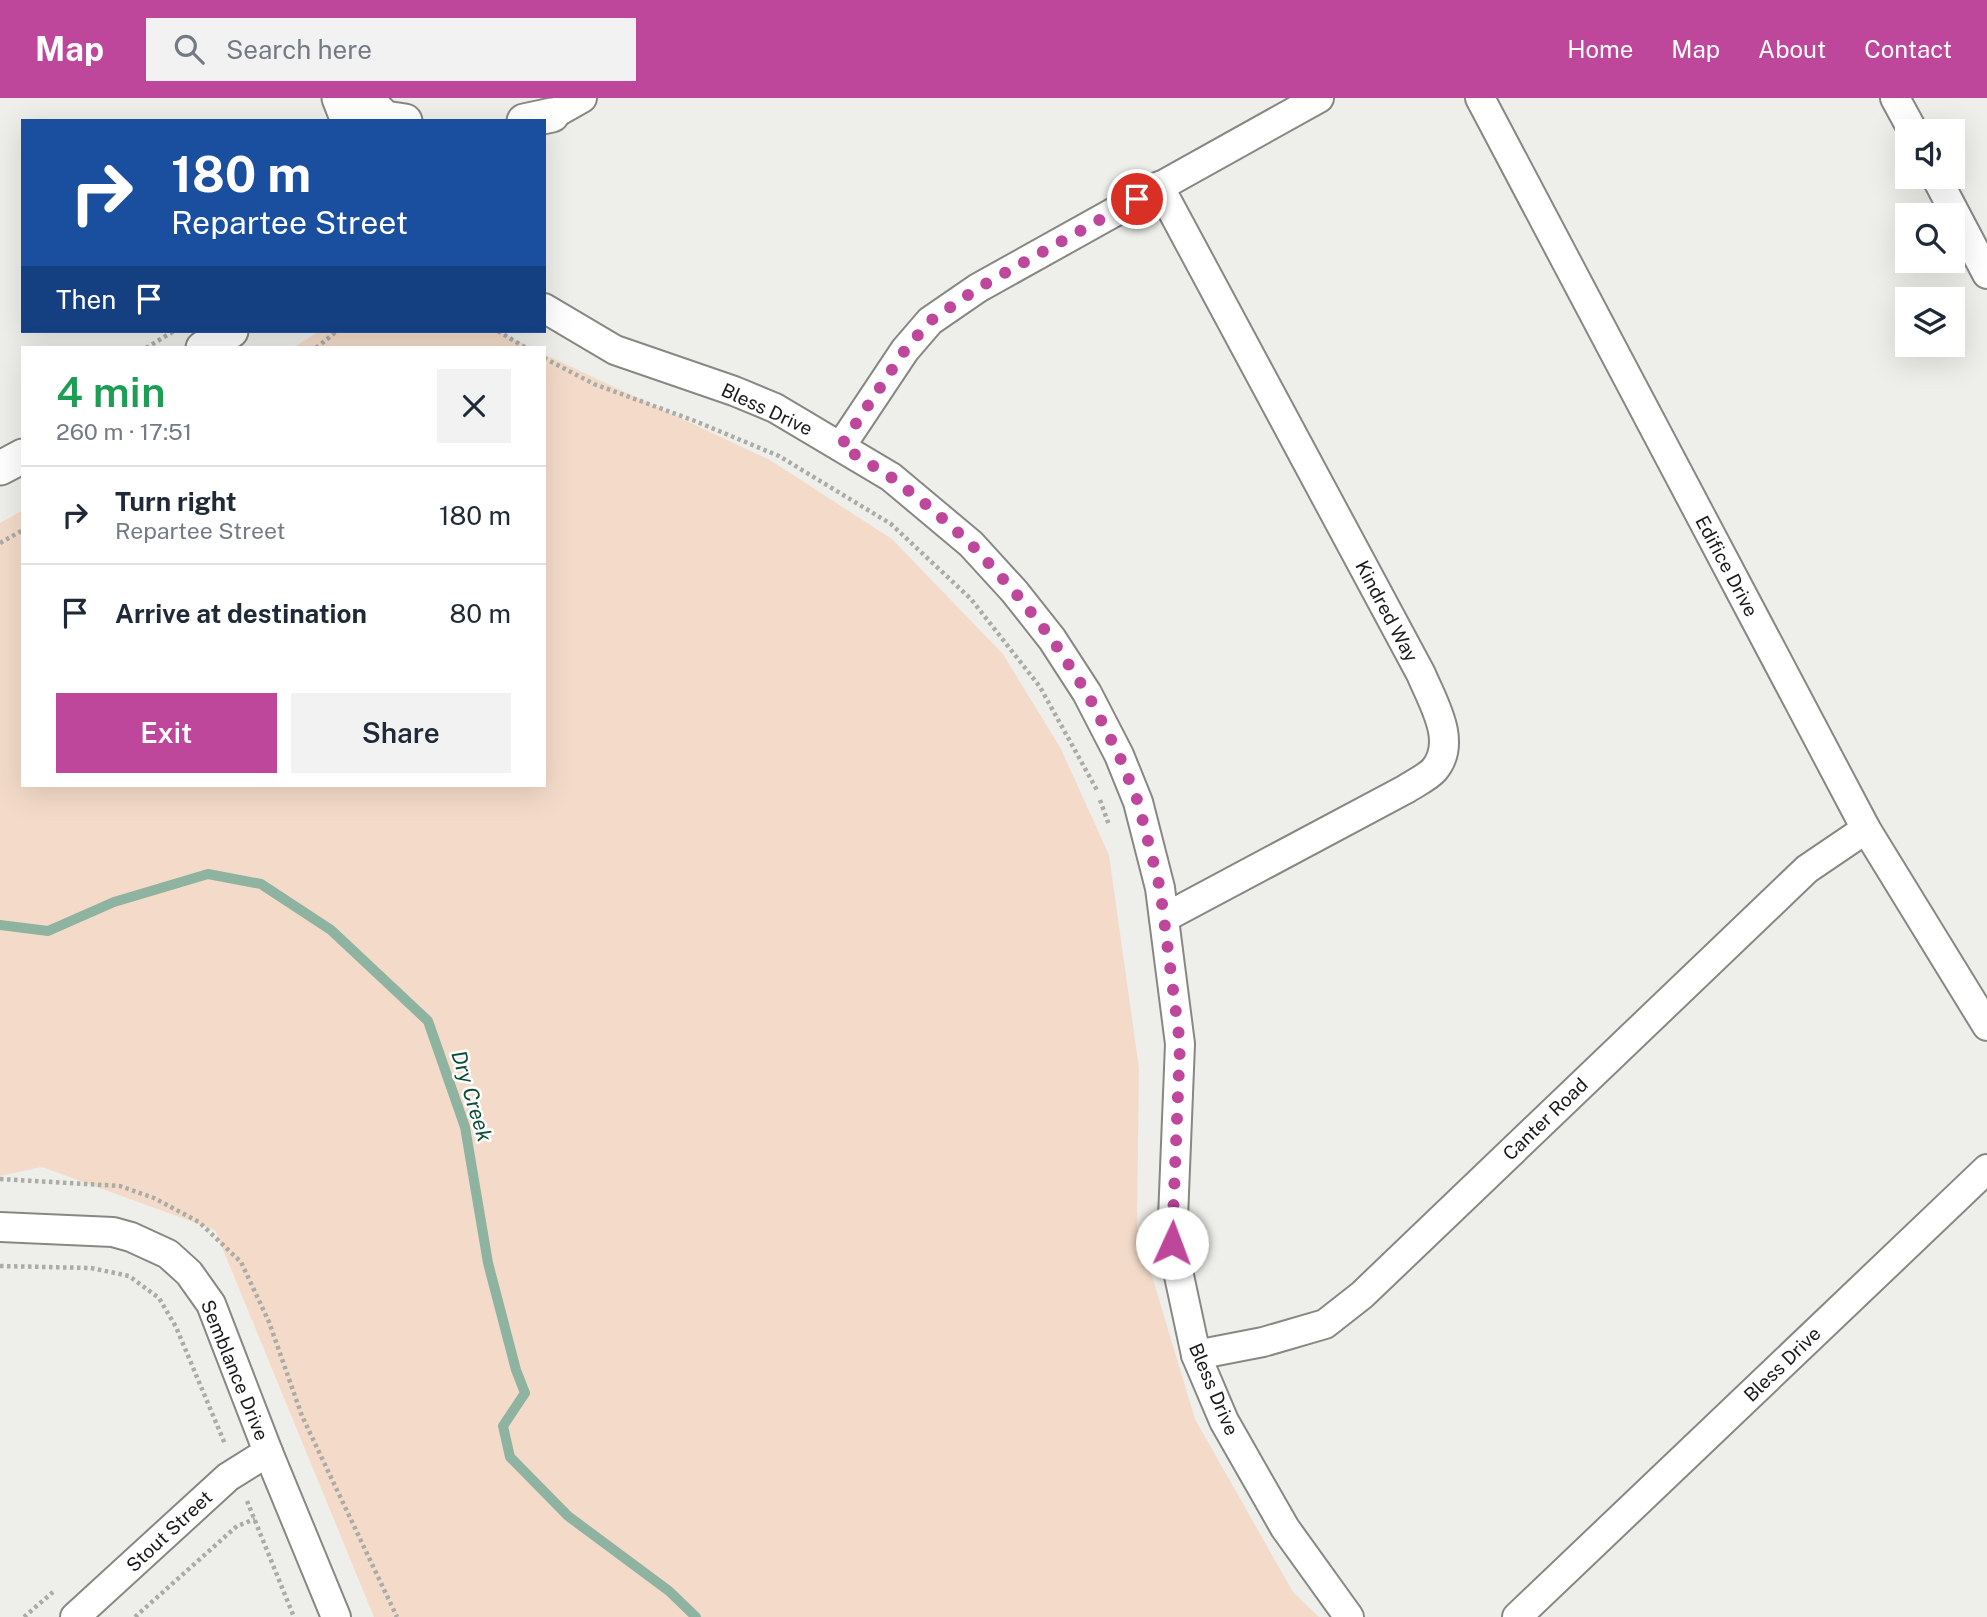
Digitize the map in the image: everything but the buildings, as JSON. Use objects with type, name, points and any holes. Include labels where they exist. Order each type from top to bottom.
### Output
[{"type":"street","points":[[339,98],[347,119]]},
{"type":"street","points":[[365,98],[385,118],[392,119]]},
{"type":"street","points":[[540,119],[582,98]]},
{"type":"street","points":[[841,446],[905,350],[930,321],[978,288],[1319,98]]},
{"type":"street","name":"Edifice Drive","points":[[1480,98],[1866,828],[1987,1026]]},
{"type":"street","points":[[1895,98],[1906,119]]},
{"type":"street","name":"Kindred Way","points":[[1159,186],[1421,674],[1439,717],[1446,747],[1434,770],[1406,789],[1164,918]]},
{"type":"street","points":[[1943,189],[1987,274]]},
{"type":"street","name":"Bless Drive","points":[[546,309],[615,350],[764,404],[799,420],[891,477],[971,544],[1014,591],[1052,639],[1087,693],[1119,755],[1138,802],[1160,888],[1180,1044],[1172,1243],[1196,1355],[1224,1421],[1285,1528],[1349,1617]]},
{"type":"street","points":[[206,346],[229,333]]},
{"type":"street","points":[[0,468],[21,457]]},
{"type":"street","name":"Canter Road","points":[[1196,1355],[1263,1342],[1325,1324],[1362,1295],[1807,869],[1866,828]]},
{"type":"street","name":"Bless Drive","points":[[1517,1617],[1987,1169]]},
{"type":"street","name":"Semblance Drive","points":[[0,1227],[113,1232],[168,1254],[188,1273],[211,1304],[336,1617]]},
{"type":"street","name":"Stout Street","points":[[75,1617],[234,1473],[268,1452]]},
{"type":"path","points":[[149,346],[172,333]]},
{"type":"path","points":[[318,346],[335,333]]},
{"type":"path","points":[[501,333],[523,346]]},
{"type":"path","points":[[546,359],[594,384],[695,421],[779,456],[891,524],[971,599],[1040,687],[1098,793],[1110,830]]},
{"type":"path","points":[[0,543],[21,531]]},
{"type":"path","points":[[0,1266],[91,1268],[129,1276],[159,1298],[176,1327],[294,1617]]},
{"type":"path","points":[[135,1617],[237,1526],[255,1519]]},
{"type":"shaded area","points":[[316,333],[502,333],[528,346],[296,346]]},
{"type":"shaded area","points":[[546,355],[770,460],[892,539],[1003,654],[1061,749],[1109,855],[1139,1068],[1137,1226],[1195,1419],[1293,1592],[1319,1617],[374,1617],[215,1230],[42,1167],[0,1176],[0,523],[21,511],[21,787],[546,787]]},
{"type":"waterway","name":"Dry Creek","points":[[0,925],[48,931],[114,902],[208,874],[261,884],[331,930],[428,1021],[465,1127],[488,1263],[516,1370],[525,1393],[503,1426],[510,1457],[568,1516],[669,1591],[696,1617]]},
{"type":"route","points":[[1137,199],[978,288],[930,321],[905,350],[841,446],[891,477],[933,510],[971,544],[1014,591],[1052,639],[1087,693],[1119,755],[1138,802],[1160,888],[1180,1044],[1172,1243]]}]
